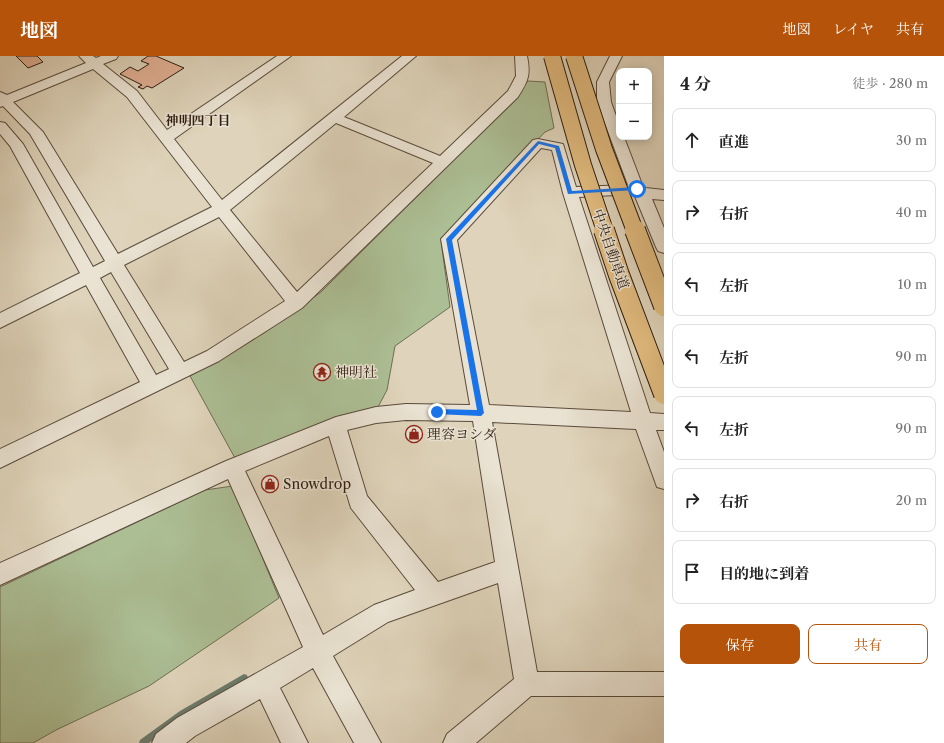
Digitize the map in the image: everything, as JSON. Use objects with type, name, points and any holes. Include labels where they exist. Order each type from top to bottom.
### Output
[{"type":"highway","name":"中央自動車道","points":[[552,56],[583,165],[614,260],[664,394]]},
{"type":"highway","name":"中央自動車道","points":[[574,56],[604,149],[664,306]]},
{"type":"street","points":[[112,56],[90,60],[2,100],[36,132],[180,372]]},
{"type":"street","points":[[167,137],[285,56]]},
{"type":"street","points":[[0,321],[221,209],[410,56]]},
{"type":"street","points":[[0,458],[213,356],[296,303],[513,94],[523,81],[521,56]]},
{"type":"street","points":[[616,56],[603,82],[604,102],[639,191],[664,246]]},
{"type":"street","points":[[90,60],[132,94],[296,303]]},
{"type":"street","points":[[333,117],[443,162]]},
{"type":"street","points":[[0,126],[16,144],[152,386]]},
{"type":"street","points":[[527,684],[481,413],[449,239],[538,143],[558,147],[570,193],[642,421],[664,480]]},
{"type":"street","points":[[570,193],[639,191],[664,195]]},
{"type":"street","points":[[0,574],[233,467],[336,425],[376,415],[406,412],[481,413],[664,422]]},
{"type":"street","points":[[336,425],[358,501],[434,595]]},
{"type":"street","points":[[233,467],[318,652],[368,743]]},
{"type":"street","points":[[165,743],[186,727],[265,683],[382,613],[507,569]]},
{"type":"street","points":[[265,683],[295,743]]},
{"type":"street","points":[[456,743],[527,684],[664,684]]},
{"type":"green space","points":[[528,81],[545,82],[554,128],[545,132],[441,241],[450,307],[395,346],[387,390],[378,407],[236,460],[190,376],[264,333],[321,292],[509,105]]},
{"type":"green space","points":[[233,486],[279,598],[149,686],[56,730],[33,743],[0,743],[0,587],[205,490]]},
{"type":"building","points":[[16,56],[37,56],[43,62],[28,68]]},
{"type":"building","points":[[148,56],[156,56],[184,68],[152,88],[147,86],[143,89],[138,87],[142,85],[120,74],[130,67],[138,71],[149,64],[141,61]]},
{"type":"waterway","points":[[143,743],[183,714],[244,678]]},
{"type":"place","name":"神明社","points":[[322,372]]},
{"type":"place","name":"理容ヨシダ","points":[[414,434]]},
{"type":"place","name":"Snowdrop","points":[[270,484]]},
{"type":"district","name":"神明四丁目","points":[[198,120]]},
{"type":"route","points":[[437,412],[481,413],[449,239],[538,143],[558,147],[570,193],[637,189]]}]
